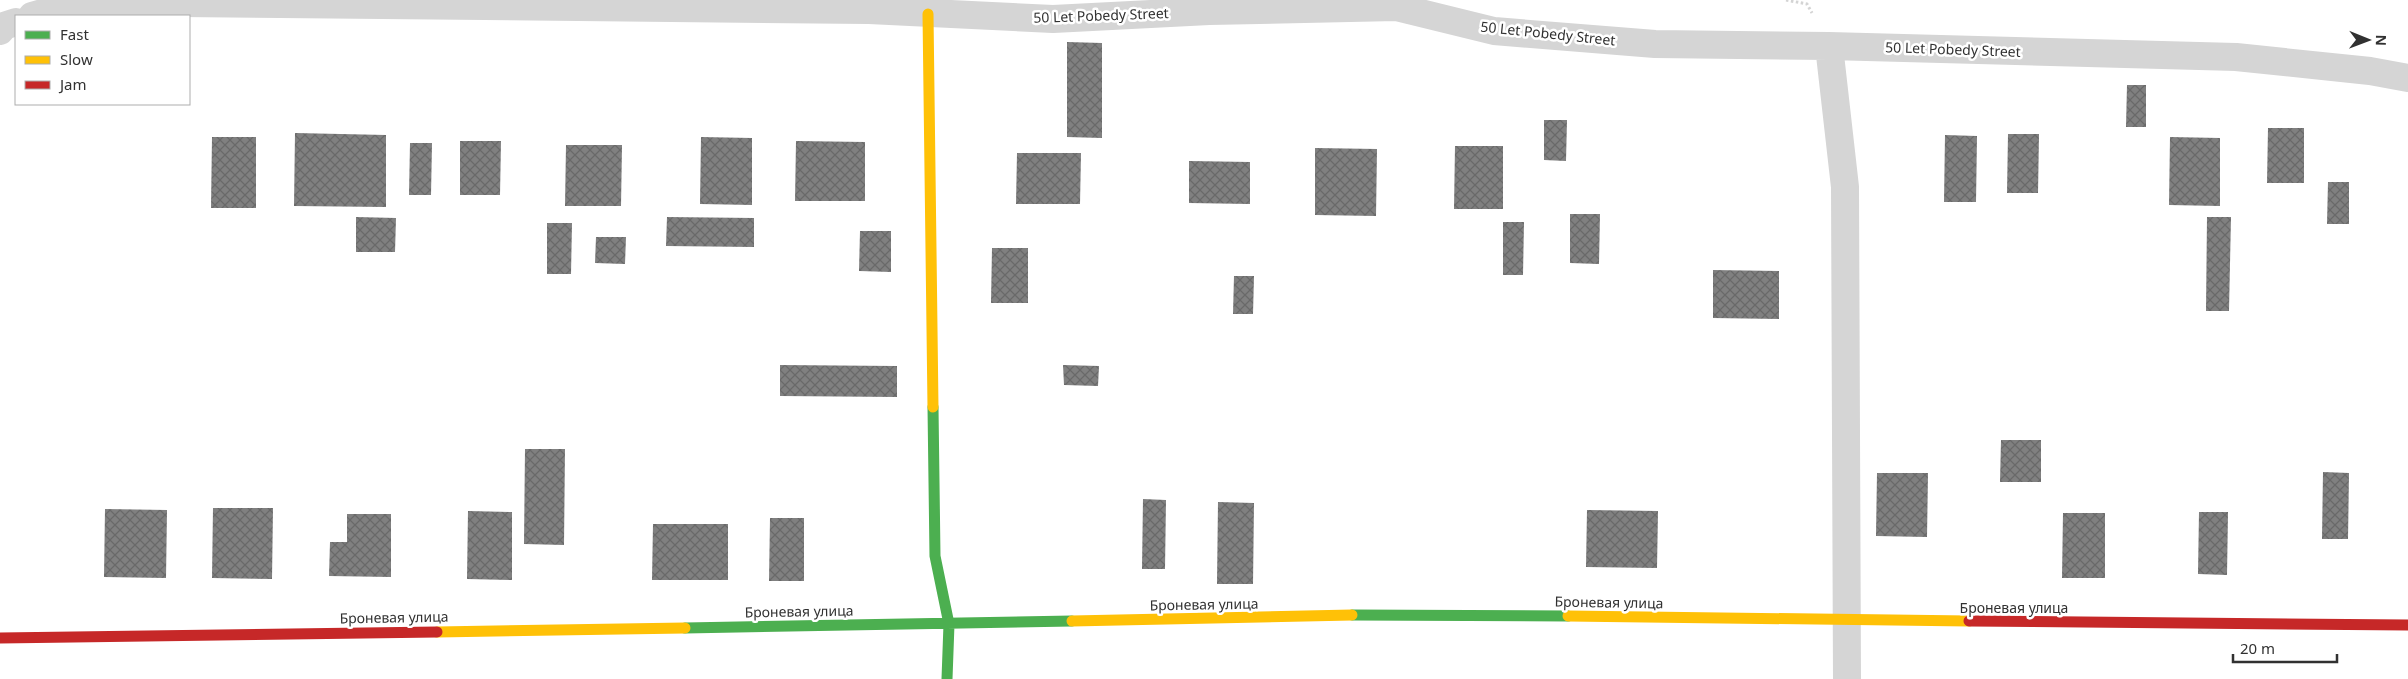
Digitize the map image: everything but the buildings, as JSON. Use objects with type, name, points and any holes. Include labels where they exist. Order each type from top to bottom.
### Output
[{"type":"street","name":"50 Let Pobedy Street","points":[[35,15],[80,2],[862,5],[928,14],[1053,19],[1209,11],[1396,7],[1503,31],[1655,44],[1829,46],[2236,57],[2370,71],[2408,78]]},
{"type":"street","points":[[928,14],[936,556],[949,624],[947,679]]},
{"type":"street","points":[[1829,46],[1845,188],[1847,679]]},
{"type":"street","name":"Броневая улица","points":[[0,638],[949,624],[1415,614],[2408,625]]},
{"type":"traffic: fast","points":[[933,407],[935,556],[949,624],[947,679]]},
{"type":"traffic: fast","points":[[1352,615],[1568,616]]},
{"type":"traffic: fast","points":[[685,628],[1072,621]]},
{"type":"traffic: slow","points":[[928,14],[933,407]]},
{"type":"traffic: slow","points":[[1072,621],[1352,615]]},
{"type":"traffic: slow","points":[[1568,616],[1969,621]]},
{"type":"traffic: slow","points":[[437,632],[685,628]]},
{"type":"traffic: jam","points":[[1969,621],[2408,625]]},
{"type":"traffic: jam","points":[[0,638],[437,632]]}]
